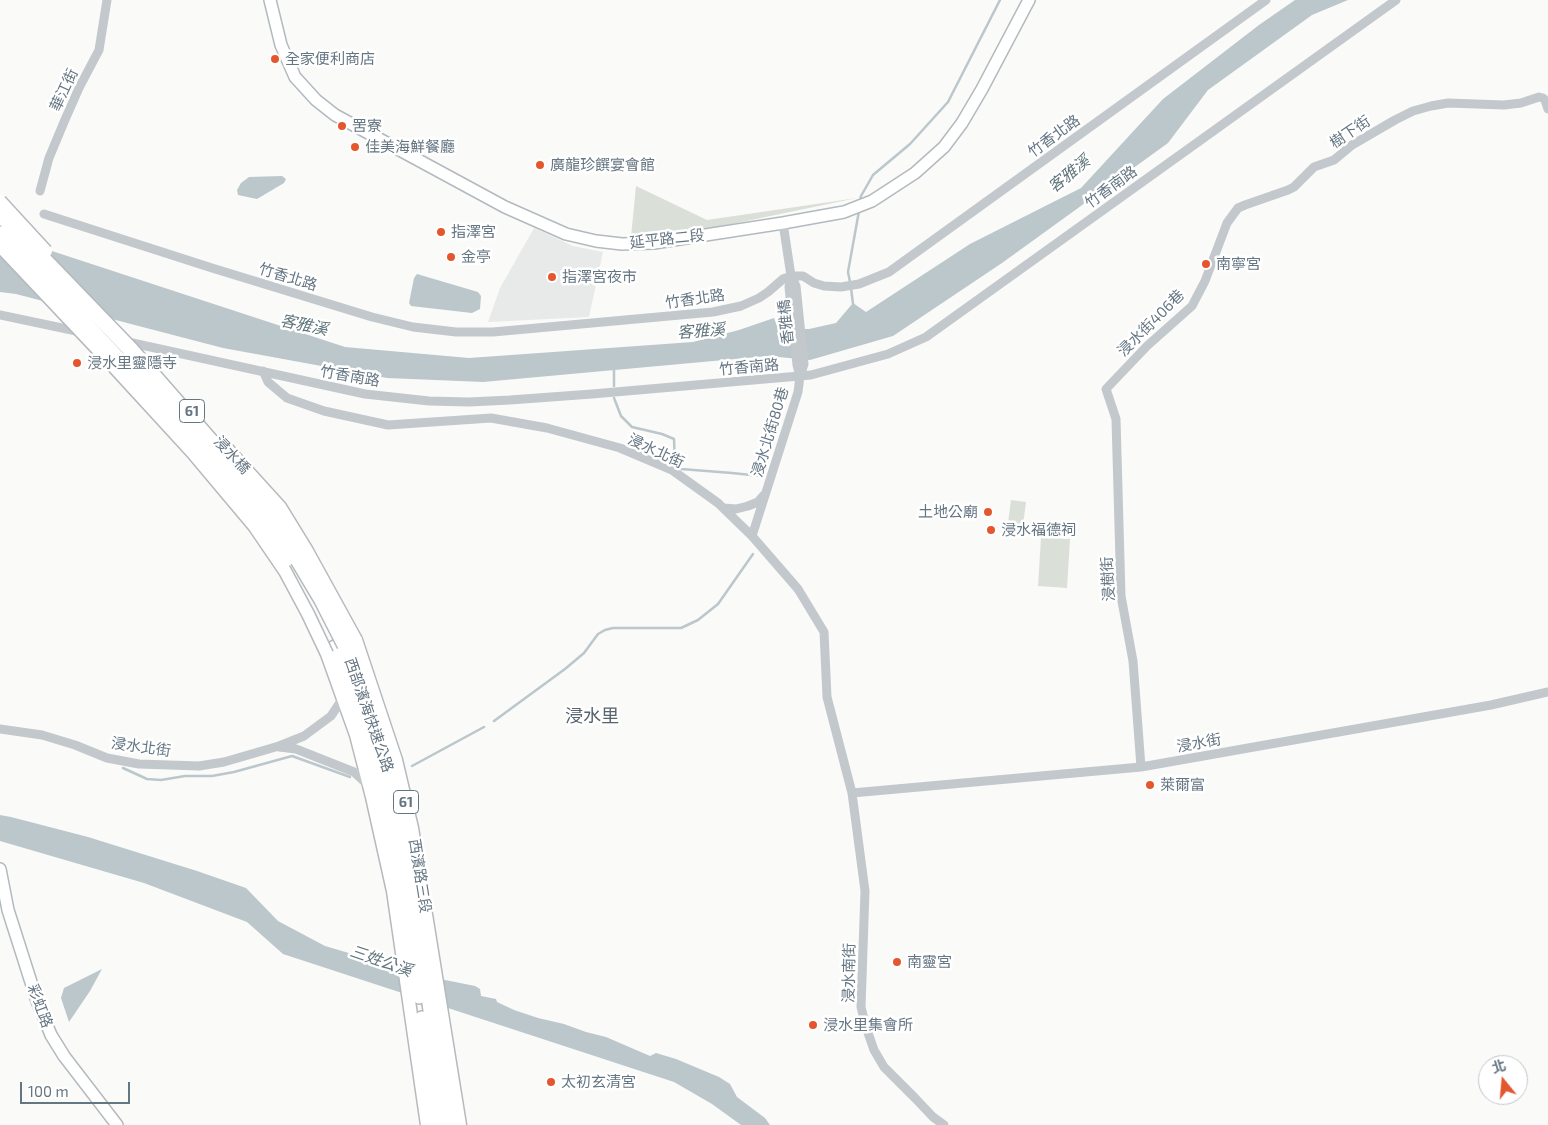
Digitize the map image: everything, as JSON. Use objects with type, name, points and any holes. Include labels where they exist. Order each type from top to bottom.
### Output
[{"type":"highway","name":"浸水橋","points":[[0,214],[131,350],[227,460],[270,513],[322,600],[341,647]]},
{"type":"highway","name":"浸水橋","points":[[0,234],[220,467],[266,527],[341,647]]},
{"type":"highway","name":"西部濱海快速公路","points":[[341,647],[385,798],[419,961]]},
{"type":"highway","name":"61","points":[[419,961],[448,1125]]},
{"type":"highway","name":"61","points":[[425,1002],[429,1072],[435,1125]]},
{"type":"main road","name":"浸水橋","points":[[0,201],[280,507],[307,551],[341,647]]},
{"type":"main road","name":"浸水橋","points":[[0,246],[104,355],[192,452],[255,527],[285,571],[308,614],[341,647]]},
{"type":"main road","name":"西濱路三段","points":[[341,647],[343,698],[356,735],[393,891],[419,961]]},
{"type":"main road","name":"西濱路三段","points":[[341,647],[378,703],[396,760],[412,828],[419,961]]},
{"type":"main road","name":"61","points":[[419,961],[425,1002],[427,1125]]},
{"type":"main road","name":"61","points":[[425,1002],[460,1125]]},
{"type":"street","name":"華江街","points":[[40,190],[49,158],[64,122],[99,50],[107,0]]},
{"type":"street","name":"延平路二段","points":[[270,0],[281,45],[296,77],[316,100],[335,115],[505,207],[566,234],[596,241],[622,244],[654,243],[783,223],[844,212],[872,201],[915,173],[944,147],[962,123],[1029,0]]},
{"type":"street","name":"竹香北路","points":[[44,214],[372,318],[413,327],[456,332],[492,332],[713,312],[741,306],[768,292],[783,279],[791,276],[804,276],[814,283],[824,286],[841,287],[859,284],[889,272],[1266,0]]},
{"type":"street","name":"竹香南路","points":[[0,315],[365,394],[429,401],[469,402],[592,394],[811,375],[888,354],[926,337],[1396,0]]},
{"type":"street","name":"樹下街","points":[[1209,272],[1227,223],[1238,208],[1294,187],[1314,167],[1334,160],[1352,145],[1413,111],[1448,103],[1504,105],[1521,103],[1539,97],[1543,98],[1548,109]]},
{"type":"street","points":[[783,223],[791,276]]},
{"type":"street","name":"浸水街406巷","points":[[1106,389],[1147,346],[1192,306],[1209,272]]},
{"type":"street","name":"香雅橋","points":[[791,276],[800,376]]},
{"type":"street","name":"浸水北街","points":[[263,371],[268,382],[287,398],[324,411],[388,425],[491,418],[546,428],[620,448],[672,470],[724,508],[752,536],[798,589],[824,632],[827,696],[852,793]]},
{"type":"street","name":"浸水北街80巷","points":[[752,536],[798,392],[800,376]]},
{"type":"street","name":"浸樹街","points":[[1106,389],[1116,418],[1121,596],[1133,661],[1141,767]]},
{"type":"street","name":"浸水北街80巷","points":[[724,508],[748,506],[758,502],[764,495]]},
{"type":"street","name":"浸水街","points":[[852,793],[1141,767],[1492,705],[1548,692]]},
{"type":"street","name":"浸水北街","points":[[0,729],[42,735],[75,745],[107,758],[139,764],[198,766],[224,762],[279,746],[304,736],[331,716],[343,698]]},
{"type":"street","name":"浸水北街","points":[[279,746],[296,749],[354,772],[369,786]]},
{"type":"street","name":"浸水南街","points":[[852,793],[865,891],[861,1007],[866,1027],[874,1050],[884,1067],[932,1118],[944,1125]]},
{"type":"street","name":"彩虹路","points":[[0,869],[8,910],[37,1001],[51,1035],[64,1056],[117,1125]]},
{"type":"shaded area","name":"客雅溪","points":[[1295,0],[1348,0],[1312,15],[1208,90],[1168,143],[1002,263],[893,336],[810,360],[768,356],[483,382],[387,378],[223,348],[16,294],[0,292],[0,234],[345,347],[469,358],[693,342],[739,330],[774,318],[778,329],[809,329],[836,323],[853,303],[866,312],[970,244],[1081,188],[1163,99],[1259,25]]},
{"type":"shaded area","points":[[282,176],[286,179],[284,183],[257,199],[238,195],[237,190],[241,183],[249,177]]},
{"type":"shaded area","points":[[636,186],[707,220],[857,198],[703,230],[631,237]]},
{"type":"shaded area","name":"指澤宮夜市","points":[[534,228],[573,246],[603,252],[589,317],[488,322],[500,288]]},
{"type":"shaded area","points":[[417,274],[478,292],[481,296],[480,309],[472,313],[411,306],[409,303],[414,278]]},
{"type":"shaded area","points":[[1011,500],[1026,502],[1023,525],[1008,523]]},
{"type":"shaded area","points":[[1041,538],[1070,539],[1067,588],[1038,586]]},
{"type":"shaded area","name":"三姓公溪","points":[[0,815],[88,837],[246,888],[278,921],[325,946],[359,956],[390,969],[475,986],[480,989],[481,996],[496,999],[497,1002],[514,1010],[606,1037],[650,1056],[656,1053],[676,1059],[719,1077],[730,1084],[737,1097],[765,1118],[770,1125],[741,1125],[712,1104],[674,1082],[283,954],[247,922],[144,883],[0,841]]},
{"type":"shaded area","points":[[102,969],[69,1022],[61,998],[64,988]]},
{"type":"waterway","points":[[860,201],[873,175],[910,144],[948,102],[1000,0]]},
{"type":"waterway","points":[[850,282],[848,272],[859,211]]},
{"type":"waterway","points":[[851,288],[853,304]]},
{"type":"waterway","points":[[614,368],[614,386]]},
{"type":"waterway","points":[[614,398],[621,416],[632,427],[662,434],[674,439],[675,464],[681,469],[761,476]]},
{"type":"waterway","points":[[494,721],[565,669],[584,653],[598,634],[605,630],[613,628],[681,628],[698,620],[718,604],[753,554]]},
{"type":"waterway","points":[[412,766],[484,727]]},
{"type":"waterway","points":[[123,768],[147,779],[161,780],[185,776],[212,776],[234,772],[292,756],[350,777]]},
{"type":"place","name":"全家便利商店","points":[[275,59]]},
{"type":"place","name":"罟寮","points":[[342,126]]},
{"type":"place","name":"佳美海鮮餐廳","points":[[355,147]]},
{"type":"place","name":"廣龍珍饌宴會館","points":[[540,165]]},
{"type":"place","name":"指澤宮","points":[[441,232]]},
{"type":"place","name":"金亭","points":[[451,257]]},
{"type":"place","name":"南寧宮","points":[[1206,264]]},
{"type":"place","name":"指澤宮夜市","points":[[552,277]]},
{"type":"place","name":"浸水里靈隱寺","points":[[77,363]]},
{"type":"place","name":"土地公廟","points":[[988,512]]},
{"type":"place","name":"浸水福德祠","points":[[991,530]]},
{"type":"place","name":"萊爾富","points":[[1150,785]]},
{"type":"place","name":"南靈宮","points":[[897,962]]},
{"type":"place","name":"浸水里集會所","points":[[813,1025]]},
{"type":"place","name":"太初玄清宮","points":[[551,1082]]},
{"type":"district","name":"浸水里","points":[[592,716]]}]
